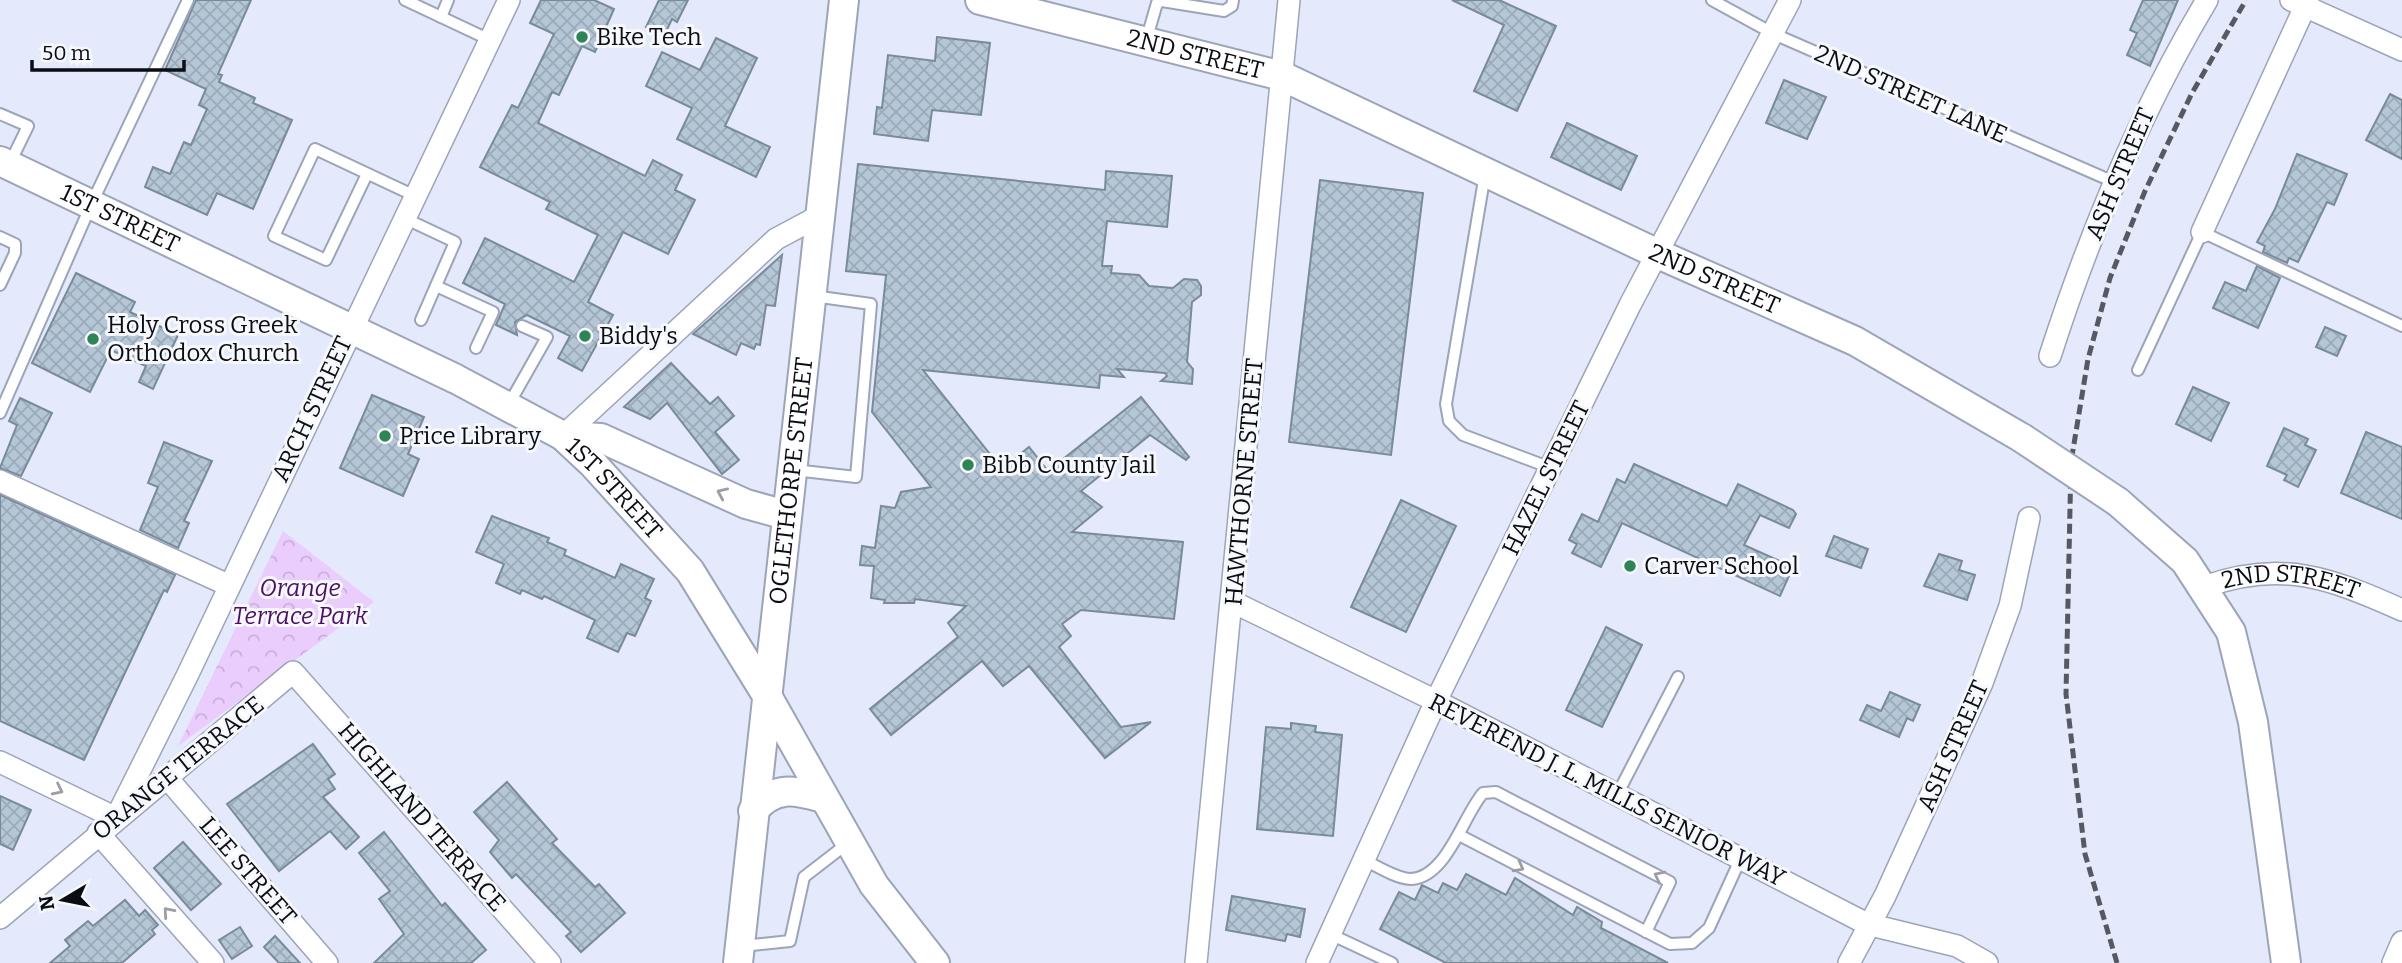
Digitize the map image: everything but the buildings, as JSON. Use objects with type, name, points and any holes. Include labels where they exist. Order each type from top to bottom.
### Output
[{"type":"street","name":"ARCH STREET","points":[[116,818],[187,676],[228,585],[509,0]]},
{"type":"street","name":"OGLETHORPE STREET","points":[[738,955],[844,0]]},
{"type":"street","name":"2ND STREET","points":[[980,0],[1282,76],[1658,254],[1855,341],[2022,438],[2118,502],[2161,537],[2204,587],[2250,574],[2296,573],[2347,585],[2402,610]]},
{"type":"street","name":"HAWTHORNE STREET","points":[[1196,963],[1233,602],[1289,0]]},
{"type":"street","name":"HAZEL STREET","points":[[1317,963],[1436,701],[1658,254],[1790,0]]},
{"type":"street","name":"ASH STREET","points":[[2050,356],[2072,289],[2142,117],[2207,0]]},
{"type":"street","points":[[2202,232],[2301,2],[2402,50]]},
{"type":"street","name":"1ST STREET","points":[[5,164],[350,329],[563,436],[634,508],[690,571],[766,694],[873,886],[935,963]]},
{"type":"street","points":[[563,436],[776,239],[821,215]]},
{"type":"street","points":[[563,436],[601,438],[746,504],[786,515]]},
{"type":"street","points":[[0,481],[228,585]]},
{"type":"street","name":"ASH STREET","points":[[1849,963],[1867,924],[1885,896],[1996,648],[2017,580],[2029,518]]},
{"type":"street","points":[[2204,587],[2231,632],[2248,692],[2286,963]]},
{"type":"street","name":"REVEREND J. L. MILLS SENIOR WAY","points":[[1233,602],[1436,701],[1867,924],[1956,946],[1987,963]]},
{"type":"street","name":"ORANGE TERRACE","points":[[0,918],[98,833],[168,779],[293,673]]},
{"type":"street","name":"HIGHLAND TERRACE","points":[[293,673],[550,963]]},
{"type":"street","points":[[0,762],[116,818]]},
{"type":"street","name":"LEE STREET","points":[[168,779],[327,963]]},
{"type":"street","points":[[754,811],[765,797],[781,792],[800,792],[823,798]]},
{"type":"street","points":[[98,833],[213,963]]},
{"type":"street","points":[[2393,963],[2402,942]]},
{"type":"lane","points":[[0,413],[91,205],[188,0]]},
{"type":"lane","points":[[405,0],[490,40]]},
{"type":"lane","points":[[440,17],[449,0]]},
{"type":"lane","points":[[1146,42],[1157,3],[1162,1],[1224,11],[1233,6],[1233,0]]},
{"type":"lane","name":"2ND STREET LANE","points":[[1712,0],[1774,34],[2114,182]]},
{"type":"lane","points":[[0,114],[28,126],[5,164]]},
{"type":"lane","points":[[367,174],[326,261],[274,236],[315,149],[415,196]]},
{"type":"lane","points":[[1485,173],[1446,404],[1449,421],[1463,435],[1551,467]]},
{"type":"lane","points":[[404,218],[455,242],[421,320]]},
{"type":"lane","points":[[2138,369],[2202,232],[2402,326]]},
{"type":"lane","points":[[0,237],[15,244],[15,253],[0,285]]},
{"type":"lane","points":[[436,286],[497,314],[476,348]]},
{"type":"lane","points":[[791,470],[856,477],[871,304],[811,296]]},
{"type":"lane","points":[[508,407],[547,337],[522,326]]},
{"type":"lane","points":[[1617,795],[1678,677]]},
{"type":"lane","points":[[1364,860],[1410,879],[1432,873],[1459,835],[1472,806],[1483,793],[1496,792],[1670,882],[1646,932]]},
{"type":"lane","points":[[1459,835],[1670,944],[1692,943],[1709,928],[1740,860]]},
{"type":"lane","points":[[738,955],[790,941],[804,877],[848,843]]},
{"type":"lane","points":[[1330,934],[1392,963]]},
{"type":"green space","name":"Orange Terrace Park","points":[[283,531],[374,602],[178,746]]},
{"type":"railway","points":[[2117,963],[2085,854],[2066,694],[2071,462],[2088,359],[2110,278],[2145,191],[2192,93],[2246,0]]},
{"type":"place","name":"Bike Tech","points":[[582,37]]},
{"type":"place","name":"Biddy's","points":[[585,336]]},
{"type":"place","name":"Holy Cross Greek Orthodox Church","points":[[93,339]]},
{"type":"place","name":"Price Library","points":[[385,436]]},
{"type":"place","name":"Bibb County Jail","points":[[968,465]]},
{"type":"place","name":"Carver School","points":[[1630,566]]}]
